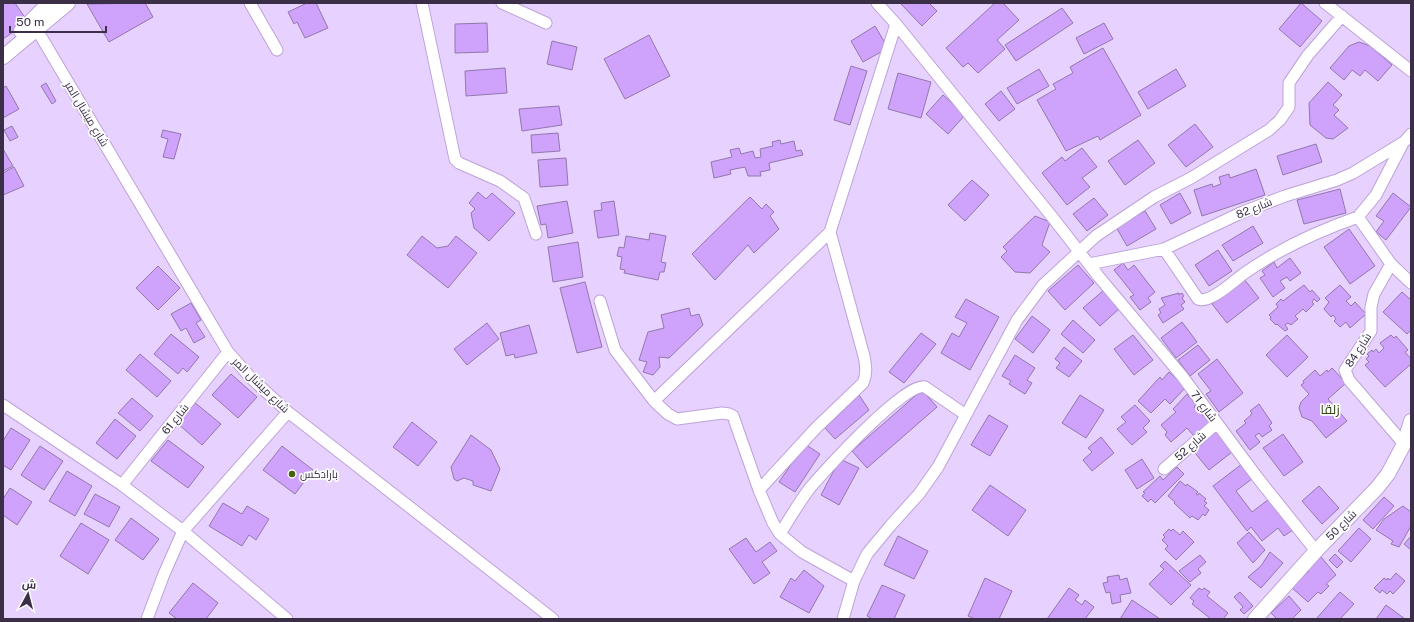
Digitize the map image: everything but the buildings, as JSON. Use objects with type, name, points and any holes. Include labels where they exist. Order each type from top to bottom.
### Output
[{"type":"street","points":[[3,47],[50,3]]},
{"type":"street","points":[[3,57],[68,3]]},
{"type":"street","points":[[250,3],[276,50]]},
{"type":"street","points":[[422,3],[456,158],[459,163],[500,181],[524,198],[536,234]]},
{"type":"street","points":[[502,3],[546,23]]},
{"type":"street","name":"شارع 71","points":[[877,3],[896,24],[1089,264],[1182,376],[1257,477],[1316,551]]},
{"type":"street","points":[[1325,3],[1411,71]]},
{"type":"street","points":[[1334,3],[1411,64]]},
{"type":"street","points":[[843,619],[854,581],[867,554],[890,525],[919,494],[938,467],[1017,320],[1043,285],[1096,236],[1154,197],[1191,178],[1269,130],[1280,120],[1289,107],[1289,83],[1308,55],[1342,16]]},
{"type":"street","points":[[654,401],[830,232],[896,24]]},
{"type":"street","name":"شارع ميشال المر","points":[[37,30],[228,352],[252,379],[288,412],[553,619]]},
{"type":"street","points":[[1164,249],[1198,299],[1205,300],[1213,296],[1256,265],[1321,231],[1358,217],[1376,195],[1407,138]]},
{"type":"street","name":"شارع 82","points":[[1089,264],[1164,249],[1243,212],[1354,173],[1407,138]]},
{"type":"street","points":[[1358,217],[1391,264],[1411,283]]},
{"type":"street","points":[[759,490],[816,428],[862,383],[865,378],[866,366],[864,356],[830,232]]},
{"type":"street","name":"شارع 84","points":[[1391,264],[1374,294],[1371,307],[1371,331],[1345,370],[1349,380],[1404,444]]},
{"type":"street","points":[[600,301],[615,350],[654,401],[668,414],[677,418],[722,413],[733,416],[759,490],[773,523],[780,534],[802,552],[854,581]]},
{"type":"street","name":"شارع 61","points":[[122,486],[228,352]]},
{"type":"street","points":[[780,534],[810,488],[831,464],[878,416],[909,392],[917,387],[924,387],[966,415]]},
{"type":"street","points":[[3,405],[122,486],[183,531],[287,619]]},
{"type":"street","points":[[147,619],[164,574],[183,531],[288,412]]},
{"type":"street","name":"شارع 50","points":[[1255,619],[1316,551],[1377,488],[1388,474],[1404,444],[1411,421]]},
{"type":"street","name":"شارع 52","points":[[1164,469],[1217,423]]},
{"type":"place","name":"بارادكس","points":[[292,474]]},
{"type":"district","name":"زلقا","points":[[1330,409]]}]
